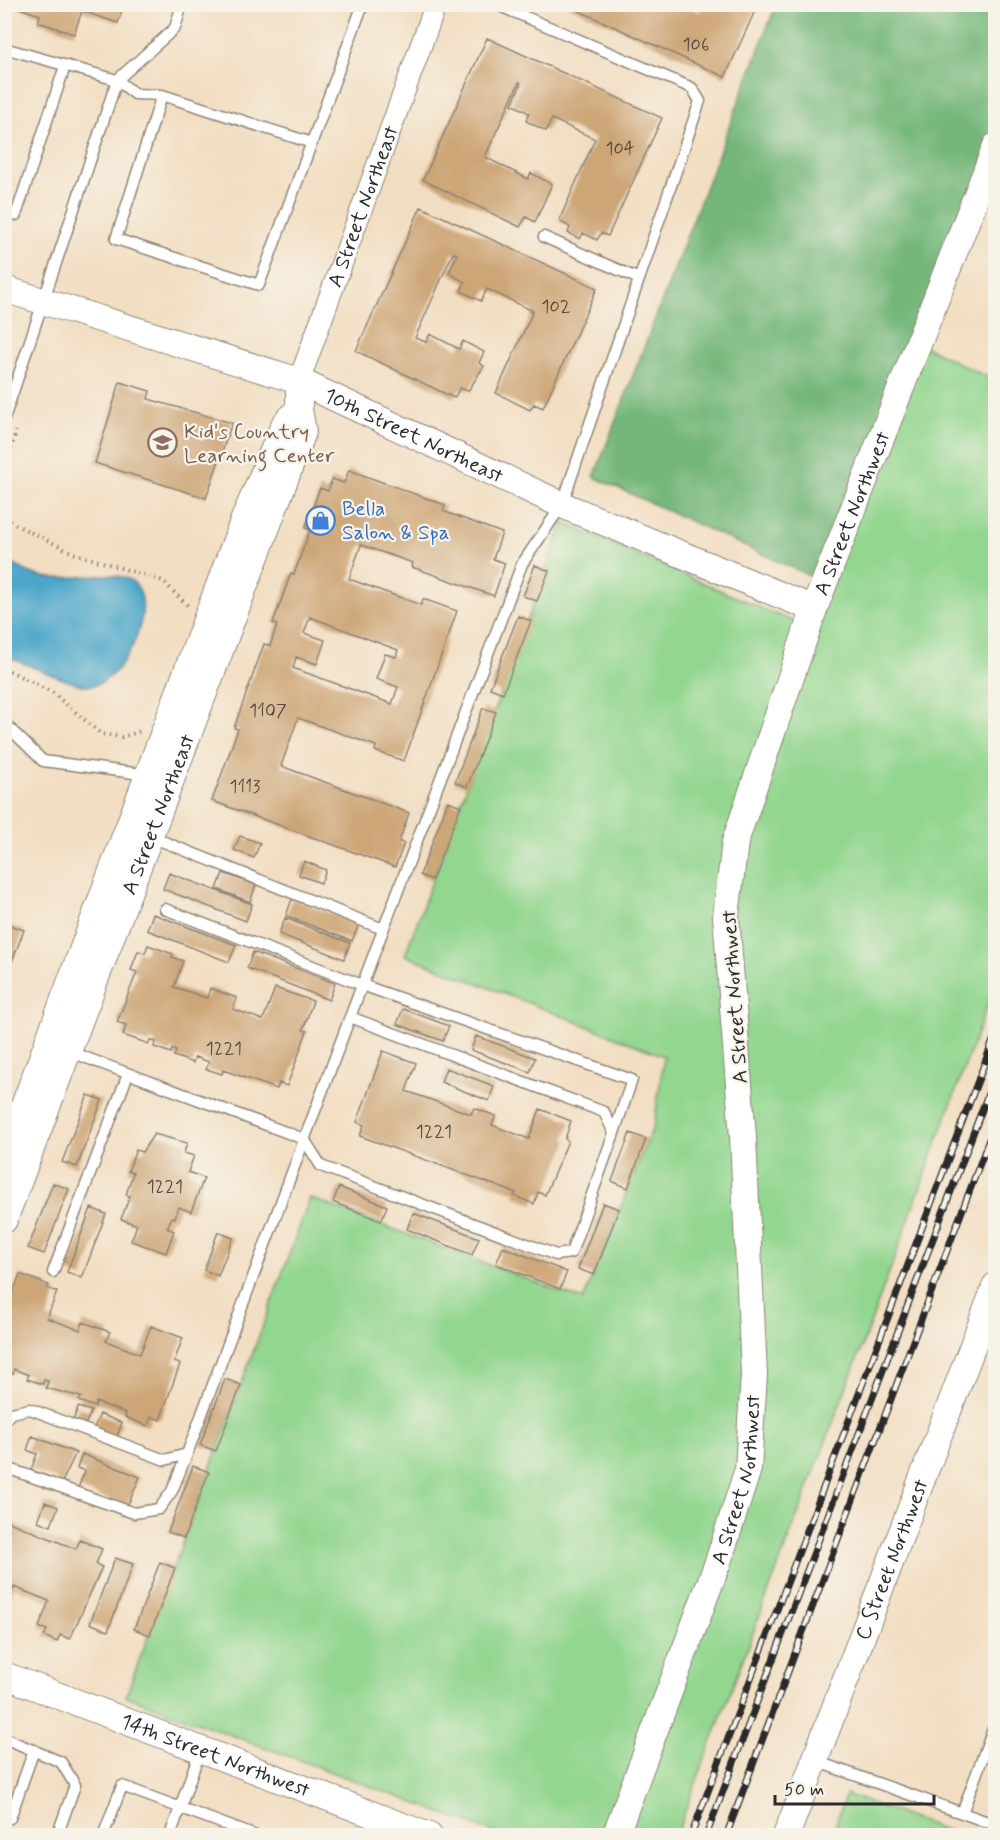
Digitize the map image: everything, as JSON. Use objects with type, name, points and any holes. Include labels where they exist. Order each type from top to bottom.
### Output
[{"type":"street","name":"A Street Northeast","points":[[4,1220],[58,1048],[159,779],[244,519],[284,425],[299,409],[299,381],[436,4]]},
{"type":"street","name":"A Street Northwest","points":[[615,1836],[718,1562],[748,1469],[754,1375],[743,1137],[726,916],[735,842],[814,609],[996,146]]},
{"type":"street","name":"10th Street Northeast","points":[[4,289],[299,381],[562,505],[814,609]]},
{"type":"street","name":"A Street Northeast","points":[[4,1159],[58,1048],[149,836],[159,779]]},
{"type":"street","name":"C Street Northwest","points":[[786,1836],[996,1285]]},
{"type":"street","name":"14th Street Northwest","points":[[4,1675],[429,1836]]},
{"type":"lane","points":[[4,419],[45,302],[117,80],[175,28],[182,4]]},
{"type":"lane","points":[[162,95],[116,240],[259,285],[363,4]]},
{"type":"lane","points":[[4,1467],[134,1513],[159,1509],[172,1491],[522,564],[562,505],[700,101],[692,88],[495,4]]},
{"type":"lane","points":[[4,48],[117,80],[135,94],[162,95],[312,142]]},
{"type":"lane","points":[[4,212],[16,215],[65,66]]},
{"type":"lane","points":[[544,237],[639,279]]},
{"type":"lane","points":[[4,723],[43,761],[159,779]]},
{"type":"lane","points":[[149,836],[383,929]]},
{"type":"lane","points":[[58,1048],[304,1139],[321,1166],[556,1255],[571,1253],[632,1080],[362,985],[165,909]]},
{"type":"lane","points":[[350,1017],[604,1112],[614,1133]]},
{"type":"lane","points":[[53,1272],[128,1074]]},
{"type":"lane","points":[[4,1421],[11,1413],[30,1409],[165,1460],[187,1454]]},
{"type":"lane","points":[[962,1813],[996,1721]]},
{"type":"lane","points":[[4,1738],[62,1762],[75,1785],[57,1836]]},
{"type":"lane","points":[[170,1836],[201,1748]]},
{"type":"lane","points":[[10,1818],[34,1750]]},
{"type":"lane","points":[[814,1761],[996,1825]]},
{"type":"lane","points":[[104,1836],[122,1786],[256,1836]]},
{"type":"path","points":[[4,472],[16,431]]},
{"type":"path","points":[[4,519],[73,553],[163,581],[190,609]]},
{"type":"path","points":[[4,668],[54,693],[101,734],[122,737],[142,730],[146,724]]},
{"type":"green space","points":[[776,5],[995,5],[995,146],[825,583],[594,477]]},
{"type":"green space","points":[[918,343],[995,381],[995,984],[864,1341],[676,1835],[501,1835],[126,1696],[310,1198],[583,1300],[654,1125],[664,1056],[405,955],[563,523],[808,628]]},
{"type":"green space","points":[[846,1794],[959,1835],[832,1835]]},
{"type":"water","points":[[4,560],[45,577],[115,576],[132,581],[140,591],[143,606],[141,622],[135,640],[115,672],[103,682],[90,686],[83,685],[61,679],[5,656]]},
{"type":"building","points":[[7,4],[124,4],[118,23],[82,11],[74,34],[38,22],[40,15]]},
{"type":"building","points":[[564,4],[684,4],[700,12],[703,4],[758,4],[725,77]]},
{"type":"building","points":[[487,38],[662,118],[608,236],[601,233],[597,240],[583,233],[580,239],[568,233],[570,227],[559,221],[595,139],[552,119],[546,131],[526,121],[529,113],[512,104],[521,83],[519,82],[485,157],[528,179],[531,173],[552,184],[535,222],[526,217],[520,227],[423,180]]},
{"type":"building","points":[[421,207],[597,288],[543,408],[534,404],[530,410],[496,393],[533,311],[487,289],[481,301],[461,291],[465,282],[449,273],[457,254],[453,253],[415,338],[426,342],[430,334],[459,349],[463,341],[484,352],[479,363],[484,366],[468,391],[460,388],[454,398],[356,351]]},
{"type":"building","name":"Kid's Country Learning Center","points":[[120,382],[150,391],[148,399],[232,423],[206,498],[95,463]]},
{"type":"building","points":[[349,470],[445,505],[443,511],[502,533],[493,559],[505,563],[494,596],[412,567],[413,563],[361,545],[349,579],[421,605],[423,599],[457,611],[404,761],[375,751],[376,746],[298,718],[281,766],[409,813],[399,842],[404,843],[395,867],[212,801],[238,729],[234,728],[264,644],[270,646],[277,625],[273,623],[310,530],[305,528],[320,488],[328,491],[332,479],[344,483]],"holes":[[[310,617],[398,650],[396,657],[385,654],[376,679],[398,687],[392,704],[293,668],[296,657],[317,664],[325,640],[304,633]]]},
{"type":"building","points":[[535,565],[549,571],[537,601],[523,596]]},
{"type":"building","points":[[518,616],[531,621],[503,693],[490,688]]},
{"type":"building","points":[[483,708],[496,712],[467,787],[455,782]]},
{"type":"building","points":[[448,801],[461,806],[432,880],[420,875]]},
{"type":"building","points":[[240,836],[260,843],[254,858],[234,850]]},
{"type":"building","points":[[304,861],[326,870],[321,883],[299,875]]},
{"type":"building","points":[[169,873],[252,904],[246,921],[163,889]]},
{"type":"building","points":[[223,873],[256,885],[250,902],[217,889]]},
{"type":"building","points":[[292,899],[359,924],[352,941],[286,916]]},
{"type":"building","points":[[153,914],[236,945],[229,962],[147,930]]},
{"type":"building","points":[[285,918],[350,943],[344,959],[279,934]]},
{"type":"building","points":[[4,923],[24,930],[5,980],[4,980]]},
{"type":"building","points":[[148,945],[173,954],[172,957],[183,961],[174,987],[207,998],[210,988],[237,998],[233,1009],[263,1020],[275,988],[313,1001],[303,1030],[307,1031],[287,1086],[279,1083],[277,1089],[223,1070],[222,1074],[206,1069],[209,1062],[195,1057],[193,1063],[174,1056],[176,1051],[172,1049],[171,1053],[154,1047],[156,1042],[150,1040],[149,1044],[123,1035],[126,1025],[117,1022],[137,972],[131,970],[138,951],[145,953]]},
{"type":"building","points":[[253,952],[335,983],[329,1000],[247,968]]},
{"type":"building","points":[[403,1009],[449,1026],[443,1041],[397,1024]]},
{"type":"building","points":[[476,1036],[535,1058],[530,1072],[471,1050]]},
{"type":"building","points":[[383,1051],[416,1063],[406,1091],[471,1114],[474,1108],[496,1116],[492,1125],[529,1139],[540,1109],[571,1121],[565,1139],[568,1141],[545,1195],[538,1192],[534,1204],[514,1196],[516,1193],[360,1136],[364,1125],[357,1122]]},
{"type":"building","points":[[446,1068],[494,1086],[489,1101],[441,1082]]},
{"type":"building","points":[[88,1095],[102,1100],[77,1167],[62,1162]]},
{"type":"building","points":[[630,1133],[646,1139],[628,1188],[612,1181]]},
{"type":"building","points":[[154,1134],[187,1143],[184,1153],[194,1156],[188,1172],[204,1178],[191,1212],[179,1207],[175,1218],[172,1217],[167,1228],[174,1231],[166,1253],[131,1241],[137,1225],[121,1219],[130,1196],[126,1195],[133,1173],[128,1171],[136,1150],[142,1152]]},
{"type":"building","points":[[53,1183],[69,1189],[44,1254],[28,1248]]},
{"type":"building","points":[[339,1187],[387,1206],[381,1221],[333,1202]]},
{"type":"building","points":[[603,1203],[619,1209],[594,1275],[578,1269]]},
{"type":"building","points":[[91,1208],[106,1214],[82,1278],[67,1272]]},
{"type":"building","points":[[413,1213],[479,1238],[472,1255],[407,1229]]},
{"type":"building","points":[[218,1232],[233,1238],[218,1276],[204,1270]]},
{"type":"building","points":[[503,1247],[567,1272],[560,1289],[496,1264]]},
{"type":"building","points":[[20,1274],[49,1285],[47,1288],[57,1292],[47,1318],[80,1330],[83,1322],[110,1332],[106,1341],[140,1354],[151,1326],[183,1338],[174,1362],[180,1364],[160,1420],[151,1416],[148,1426],[125,1417],[126,1413],[96,1402],[95,1407],[79,1401],[81,1397],[46,1388],[48,1381],[44,1380],[43,1384],[27,1379],[29,1375],[14,1369],[13,1374],[4,1371],[4,1317]]},
{"type":"building","points":[[225,1379],[241,1385],[216,1451],[200,1445]]},
{"type":"building","points":[[78,1407],[91,1411],[84,1428],[72,1424]]},
{"type":"building","points":[[100,1414],[122,1423],[116,1439],[93,1430]]},
{"type":"building","points":[[32,1436],[76,1453],[62,1482],[31,1470],[37,1454],[27,1450]]},
{"type":"building","points":[[82,1454],[140,1477],[127,1507],[78,1488],[85,1471],[77,1468]]},
{"type":"building","points":[[193,1466],[209,1472],[184,1538],[168,1532]]},
{"type":"building","points":[[45,1502],[58,1507],[51,1526],[38,1521]]},
{"type":"building","points":[[4,1520],[76,1549],[80,1540],[102,1549],[96,1564],[102,1567],[70,1639],[60,1635],[57,1642],[44,1636],[47,1630],[39,1627],[49,1601],[14,1587],[11,1596],[4,1594]]},
{"type":"building","points":[[115,1558],[133,1564],[108,1631],[90,1623]]},
{"type":"building","points":[[160,1562],[175,1568],[150,1635],[134,1629]]},
{"type":"railway","points":[[691,1836],[996,1033]]},
{"type":"railway","points":[[706,1836],[996,1073]]},
{"type":"railway","points":[[726,1836],[996,1121]]},
{"type":"place","name":"Kid's Country Learning Center","points":[[163,443]]},
{"type":"place","name":"Bella Salon & Spa","points":[[321,520]]}]
